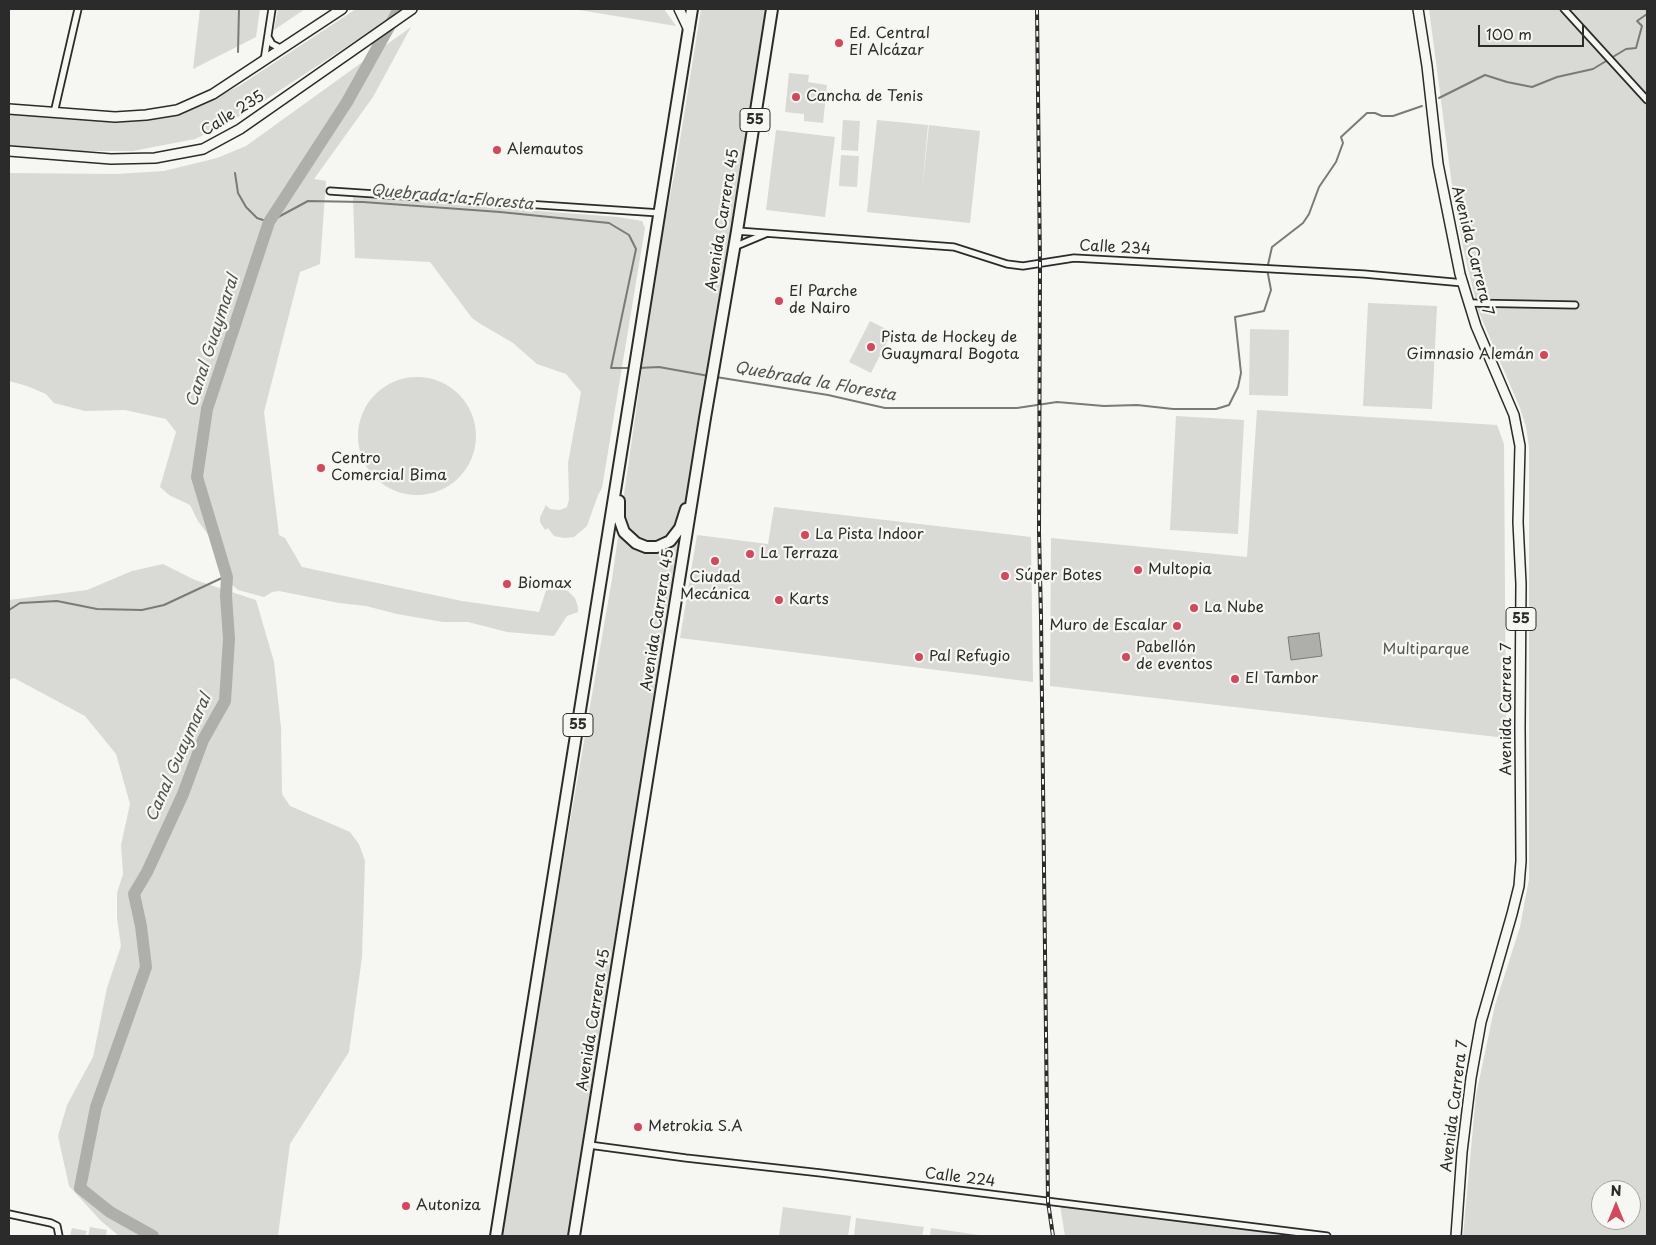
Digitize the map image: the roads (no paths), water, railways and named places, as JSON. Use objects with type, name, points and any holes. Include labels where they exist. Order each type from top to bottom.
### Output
[{"type":"highway","name":"55","points":[[496,1236],[692,9]]},
{"type":"highway","name":"Avenida Carrera 45","points":[[574,1236],[698,466],[738,231],[772,9]]},
{"type":"highway","points":[[623,448],[619,518],[621,527],[627,537],[646,547],[657,547],[675,536],[685,513],[698,466]]},
{"type":"main road","name":"Calle 235","points":[[9,109],[115,117],[177,110],[212,94],[342,9]]},
{"type":"main road","name":"Calle 235","points":[[9,151],[111,159],[155,158],[203,149],[240,129],[412,9]]},
{"type":"main road","points":[[679,9],[689,30]]},
{"type":"main road","name":"Avenida Carrera 7","points":[[1418,9],[1427,66],[1438,164],[1447,213],[1476,326],[1514,415],[1520,446],[1518,522],[1521,584],[1521,861],[1519,886],[1481,1022],[1471,1078],[1462,1152],[1456,1236]]},
{"type":"street","points":[[54,113],[78,9]]},
{"type":"street","points":[[264,61],[272,9]]},
{"type":"street","points":[[1564,9],[1647,100]]},
{"type":"street","points":[[268,33],[272,44],[282,49]]},
{"type":"street","points":[[330,192],[660,213]]},
{"type":"street","name":"Calle 234","points":[[738,231],[954,247],[1008,264],[1023,266],[1074,258],[1364,274],[1464,283]]},
{"type":"street","points":[[734,247],[767,234]]},
{"type":"street","points":[[1470,303],[1575,305]]},
{"type":"street","name":"Calle 224","points":[[589,1145],[1327,1236]]},
{"type":"street","points":[[9,1214],[51,1223],[56,1226],[59,1236]]},
{"type":"waterway","name":"Canal Guaymaral","points":[[238,52],[239,9]]},
{"type":"waterway","name":"Canal Guaymaral","points":[[153,1236],[110,1212],[80,1188],[96,1107],[146,967],[141,926],[134,894],[147,872],[183,794],[203,740],[225,701],[229,639],[226,596],[227,577],[197,477],[207,409],[269,222],[347,102],[399,9]]},
{"type":"waterway","name":"Quebrada la Floresta","points":[[1439,98],[1485,75],[1532,87],[1557,77],[1593,69],[1626,49],[1636,48],[1642,26],[1637,21],[1647,14]]},
{"type":"waterway","name":"Quebrada la Floresta","points":[[716,377],[828,395],[885,408],[1017,408],[1057,402],[1104,406],[1137,405],[1173,409],[1216,409],[1229,405],[1238,387],[1241,373],[1235,317],[1264,311],[1271,290],[1267,269],[1272,247],[1303,223],[1309,214],[1319,187],[1336,162],[1343,143],[1341,137],[1367,113],[1393,116],[1422,106]]},
{"type":"waterway","name":"Quebrada la Floresta","points":[[235,173],[238,193],[246,207],[257,218],[269,222],[308,201],[363,202],[500,212],[609,223],[629,235],[636,249],[611,368],[630,368]]},
{"type":"waterway","name":"Quebrada la Floresta","points":[[639,368],[659,367],[709,376]]},
{"type":"waterway","points":[[9,610],[20,603],[57,601],[97,609],[142,610],[164,605],[227,577]]},
{"type":"railway","points":[[1037,9],[1040,264],[1039,532],[1048,1202],[1053,1236]]},
{"type":"place","name":"Ed. Central El Alcázar","points":[[839,43]]},
{"type":"place","name":"Cancha de Tenis","points":[[796,97]]},
{"type":"place","name":"Alemautos","points":[[497,150]]},
{"type":"place","name":"El Parche de Nairo","points":[[779,301]]},
{"type":"place","name":"Pista de Hockey de Guaymaral Bogota","points":[[871,347]]},
{"type":"place","name":"Gimnasio Alemán","points":[[1544,355]]},
{"type":"place","name":"Centro Comercial Bima","points":[[321,468]]},
{"type":"place","name":"La Pista Indoor","points":[[805,535]]},
{"type":"place","name":"La Terraza","points":[[750,554]]},
{"type":"place","name":"Ciudad Mecánica","points":[[715,561]]},
{"type":"place","name":"Multopia","points":[[1138,570]]},
{"type":"place","name":"Súper Botes","points":[[1005,576]]},
{"type":"place","name":"Biomax","points":[[507,584]]},
{"type":"place","name":"Karts","points":[[779,600]]},
{"type":"place","name":"La Nube","points":[[1194,608]]},
{"type":"place","name":"Muro de Escalar","points":[[1177,626]]},
{"type":"place","name":"Pal Refugio","points":[[919,657]]},
{"type":"place","name":"Pabellón de eventos","points":[[1126,657]]},
{"type":"place","name":"El Tambor","points":[[1235,679]]},
{"type":"place","name":"Metrokia S.A","points":[[638,1127]]},
{"type":"place","name":"Autoniza","points":[[406,1206]]},
{"type":"park label","name":"Multiparque","points":[[1426,650]]}]
